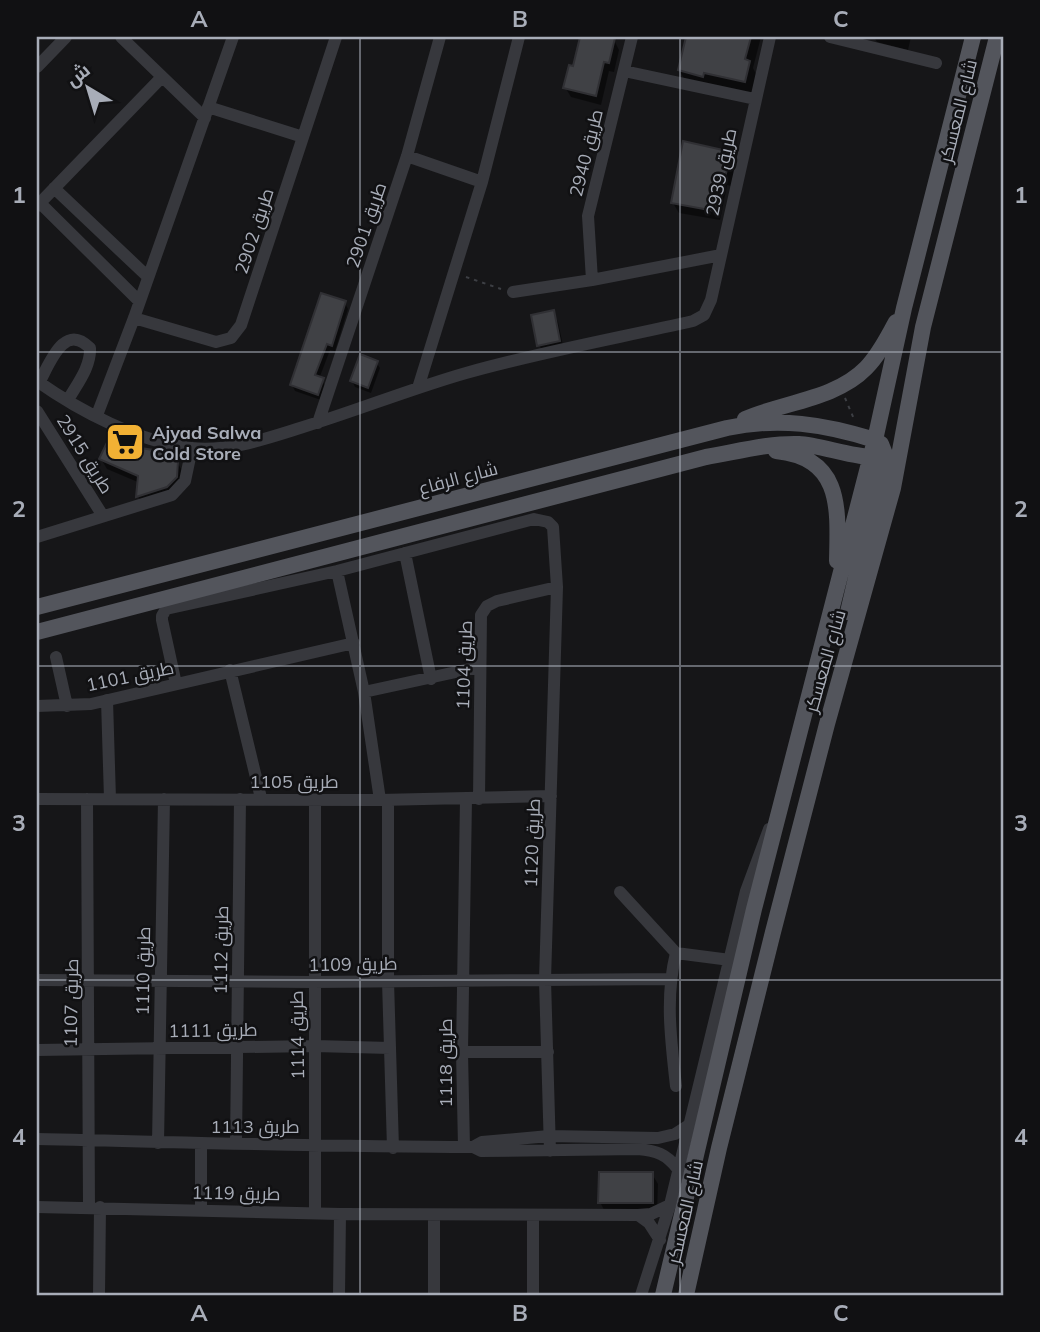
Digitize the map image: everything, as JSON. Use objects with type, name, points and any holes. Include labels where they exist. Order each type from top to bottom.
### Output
[{"type":"main road","name":"شارع المعسكر","points":[[663,1295],[751,922],[837,589],[878,456],[875,440],[904,308],[973,37]]},
{"type":"main road","name":"شارع المعسكر","points":[[686,1295],[719,1148],[827,724],[893,488],[923,327],[997,37]]},
{"type":"main road","points":[[727,428],[774,407],[831,392],[850,382],[874,358],[904,308]]},
{"type":"main road","name":"شارع الرفاع","points":[[37,607],[727,428],[791,421],[833,428],[875,440]]},
{"type":"main road","points":[[37,632],[706,457],[771,445],[797,444],[878,456],[895,446],[905,429]]},
{"type":"main road","points":[[746,450],[794,454],[810,461],[828,478],[838,510],[837,589]]},
{"type":"main road","points":[[827,724],[826,696],[878,456]]},
{"type":"street","points":[[37,67],[66,37]]},
{"type":"street","points":[[121,37],[162,77],[206,112],[303,137]]},
{"type":"street","points":[[97,415],[233,37]]},
{"type":"street","name":"طريق 2902","points":[[134,318],[216,342],[231,338],[242,325],[337,37]]},
{"type":"street","name":"طريق 2901","points":[[318,423],[407,156],[440,37]]},
{"type":"street","points":[[68,400],[90,355],[90,348],[79,339],[71,338],[54,355],[38,382],[68,400],[97,415],[146,437],[192,448],[239,446],[318,423],[418,388],[482,182],[519,37]]},
{"type":"street","name":"طريق 2940","points":[[592,279],[588,216],[632,37]]},
{"type":"street","name":"طريق 2939","points":[[418,388],[468,373],[693,321],[704,315],[711,300],[770,37]]},
{"type":"street","points":[[830,37],[936,63]]},
{"type":"street","points":[[624,71],[755,99]]},
{"type":"street","points":[[139,301],[38,204],[162,77]]},
{"type":"street","points":[[407,156],[482,182]]},
{"type":"street","points":[[54,188],[148,277]]},
{"type":"street","points":[[513,292],[721,255]]},
{"type":"street","name":"طريق 2915","points":[[37,411],[103,516]]},
{"type":"street","name":"طريق 2915","points":[[37,537],[162,500],[177,492],[185,481],[192,448]]},
{"type":"street","name":"طريق 1120","points":[[405,553],[534,519],[548,522],[555,535],[557,587],[545,980],[550,1151]]},
{"type":"street","points":[[176,684],[162,620],[166,609],[405,553],[432,679]]},
{"type":"street","points":[[337,571],[354,643],[384,800],[393,1148]]},
{"type":"street","name":"طريق 1104","points":[[463,979],[481,615],[487,606],[497,601],[557,587]]},
{"type":"street","name":"طريق 1101","points":[[37,706],[67,706],[107,700],[354,643]]},
{"type":"street","points":[[56,657],[67,706]]},
{"type":"street","points":[[364,692],[479,667]]},
{"type":"street","points":[[230,670],[261,798]]},
{"type":"street","points":[[107,700],[110,799]]},
{"type":"street","points":[[641,1295],[670,1205],[677,1168],[754,867],[786,790]]},
{"type":"street","name":"طريق 1105","points":[[37,799],[384,800],[551,796]]},
{"type":"street","name":"طريق 1107","points":[[87,799],[88,1140],[95,1207],[99,1295]]},
{"type":"street","name":"طريق 1110","points":[[158,1143],[164,799]]},
{"type":"street","name":"طريق 1112","points":[[236,1144],[240,799]]},
{"type":"street","name":"طريق 1114","points":[[315,799],[313,982],[316,1144]]},
{"type":"street","points":[[620,892],[676,953],[730,960]]},
{"type":"street","points":[[676,953],[670,979],[676,1086]]},
{"type":"street","name":"طريق 1118","points":[[463,979],[463,1052],[468,1147]]},
{"type":"street","name":"طريق 1109","points":[[37,980],[313,982],[670,979]]},
{"type":"street","name":"طريق 1111","points":[[37,1050],[315,1046],[390,1048]]},
{"type":"street","points":[[463,1052],[548,1052]]},
{"type":"street","name":"طريق 1113","points":[[468,1147],[482,1142],[549,1136],[658,1138],[675,1134],[689,1125]]},
{"type":"street","name":"طريق 1113","points":[[37,1139],[393,1148],[468,1147],[481,1151],[638,1149],[667,1156],[677,1168]]},
{"type":"street","points":[[201,1143],[201,1209]]},
{"type":"street","points":[[315,1212],[316,1144]]},
{"type":"street","name":"طريق 1119","points":[[37,1207],[340,1214],[638,1215],[652,1214],[670,1205]]},
{"type":"street","points":[[340,1214],[340,1295]]},
{"type":"street","points":[[433,1295],[434,1214]]},
{"type":"street","points":[[533,1215],[533,1295]]},
{"type":"street","points":[[638,1215],[649,1223],[660,1240]]},
{"type":"path","points":[[455,274],[513,292]]},
{"type":"building","points":[[580,37],[615,38],[609,63],[604,62],[596,96],[563,88],[569,65],[573,66]]},
{"type":"building","points":[[686,37],[751,37],[745,59],[750,61],[745,82],[704,73],[703,77],[678,70]]},
{"type":"building","points":[[683,141],[732,152],[725,177],[722,176],[715,211],[671,203]]},
{"type":"building","points":[[321,293],[346,301],[332,346],[327,344],[315,375],[324,378],[318,395],[290,385]]},
{"type":"building","points":[[554,310],[560,341],[537,346],[531,315]]},
{"type":"building","points":[[360,354],[378,361],[368,388],[350,381]]},
{"type":"building","points":[[111,434],[141,448],[172,453],[178,461],[177,477],[167,487],[136,497],[138,476],[99,459]]},
{"type":"building","points":[[599,1172],[653,1172],[653,1203],[598,1203]]},
{"type":"place","name":"Ajyad Salwa Cold Store","points":[[125,442]]}]
